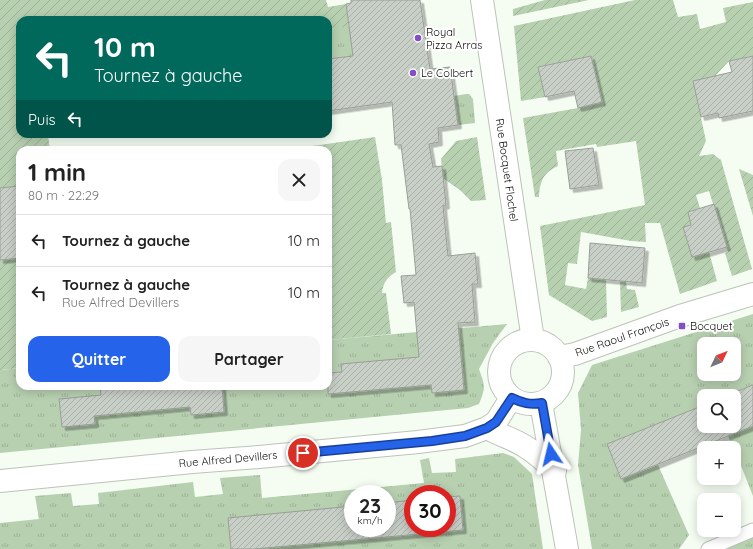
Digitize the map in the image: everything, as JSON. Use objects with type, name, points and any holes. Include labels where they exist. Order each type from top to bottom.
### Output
[{"type":"street","name":"Rue Bocquet Flochel","points":[[482,0],[533,340]]},
{"type":"street","name":"Rue Raoul François","points":[[559,357],[575,354],[680,316],[753,294]]},
{"type":"street","points":[[533,340],[548,345],[559,357],[563,368],[562,379],[558,389],[551,397],[542,403],[521,403],[512,398],[504,389],[499,378],[499,367],[503,356],[516,344],[533,340]]},
{"type":"street","name":"Rue Alfred Devillers","points":[[0,480],[432,441],[465,436],[487,428],[496,422],[512,398]]},
{"type":"street","points":[[542,403],[567,549]]},
{"type":"street","points":[[487,428],[500,436],[525,446],[541,458],[554,471]]},
{"type":"lane","points":[[708,549],[753,530]]},
{"type":"green space","points":[[0,0],[326,0],[328,7],[346,4],[349,27],[332,29],[332,16],[16,16],[16,138],[48,138],[49,146],[16,146],[16,186],[0,188]]},
{"type":"green space","points":[[545,0],[589,0],[513,16],[513,9]]},
{"type":"green space","points":[[635,0],[673,0],[678,17],[697,14],[700,29],[726,22],[723,8],[753,2],[753,62],[751,56],[729,61],[715,76],[693,81],[706,141],[699,156],[713,154],[721,160],[752,269],[732,276],[725,253],[728,252],[709,191],[696,195],[700,208],[688,212],[691,225],[683,227],[692,257],[709,252],[717,281],[680,294],[660,223],[645,223],[646,242],[631,241],[581,232],[577,264],[568,263],[565,285],[586,289],[588,278],[606,280],[607,317],[592,321],[549,295],[540,226],[645,205],[636,141],[597,147],[596,144],[556,151],[558,166],[543,178],[540,186],[539,197],[535,197],[523,118],[578,108],[601,102],[591,56],[538,67],[545,97],[521,101],[514,26]]},
{"type":"green space","points":[[368,24],[346,71],[344,57],[332,58],[332,28]]},
{"type":"green space","points":[[469,94],[473,99],[475,123],[458,125],[454,96]]},
{"type":"green space","points":[[375,137],[382,180],[386,223],[391,222],[396,272],[386,281],[383,286],[382,293],[386,293],[391,334],[332,340],[332,146],[313,146]]},
{"type":"green space","points":[[477,137],[486,200],[471,201],[461,191],[443,178],[441,159],[456,141]]},
{"type":"green space","points":[[739,169],[753,175],[753,216]]},
{"type":"green space","points":[[16,258],[16,368],[0,370],[0,260]]},
{"type":"green space","points":[[620,281],[626,282],[627,289],[635,290],[639,307],[621,312]]},
{"type":"green space","points":[[753,314],[753,385],[741,390],[697,389],[697,408],[607,444],[621,479],[658,465],[689,535],[679,549],[592,549],[578,465],[581,430],[578,393],[592,365]]},
{"type":"green space","points":[[507,324],[493,343],[479,369],[484,386],[479,404],[468,408],[0,453],[0,370],[16,368],[16,390],[332,390],[332,340]]},
{"type":"green space","points":[[753,426],[753,496],[741,466],[741,441],[730,441],[728,436],[736,433],[741,433],[741,431]]},
{"type":"green space","points":[[503,453],[514,457],[532,474],[543,549],[0,549],[0,523],[39,519],[35,496],[71,493],[73,506],[99,504],[98,493],[193,482],[195,497],[223,494],[220,478],[260,475],[262,498],[344,490],[344,537],[396,537],[396,486],[424,483],[420,460],[429,458],[432,473],[456,472],[455,459]]},
{"type":"green space","points":[[753,536],[753,549],[725,549]]},
{"type":"building","points":[[351,0],[420,0],[430,69],[450,67],[458,125],[438,128],[439,142],[429,144],[433,167],[442,166],[446,205],[443,206],[448,256],[475,253],[478,284],[472,284],[475,322],[458,323],[464,390],[432,393],[431,385],[328,394],[328,390],[332,390],[332,373],[342,372],[341,364],[419,357],[414,302],[404,303],[401,276],[416,275],[410,209],[401,145],[395,145],[392,102],[332,110],[332,59],[353,56],[346,4],[351,3]]},
{"type":"building","points":[[591,56],[602,102],[578,108],[574,91],[545,97],[538,67]]},
{"type":"building","points":[[753,56],[753,111],[719,118],[718,113],[701,117],[693,81],[732,72],[729,61]]},
{"type":"building","points":[[593,148],[599,185],[570,189],[565,151]]},
{"type":"building","points":[[16,186],[16,258],[0,260],[0,188]]},
{"type":"building","points":[[714,204],[727,247],[692,257],[683,227],[691,225],[688,212]]},
{"type":"building","points":[[590,243],[645,248],[642,283],[588,278]]},
{"type":"building","points":[[753,385],[753,426],[741,431],[741,390]]},
{"type":"building","points":[[100,390],[222,390],[224,412],[191,415],[190,407],[94,416],[95,424],[62,427],[59,399],[101,395]]},
{"type":"building","points":[[697,408],[697,433],[736,433],[716,441],[697,441],[697,448],[621,479],[607,444]]},
{"type":"building","points":[[456,496],[460,496],[463,530],[456,531]]},
{"type":"building","points":[[404,501],[404,535],[396,536],[396,502]]},
{"type":"building","points":[[344,507],[344,537],[386,537],[254,549],[231,549],[228,518]]},
{"type":"place","name":"Royal Pizza Arras","points":[[418,38]]},
{"type":"place","name":"Le Colbert","points":[[413,73]]},
{"type":"place","name":"Bocquet","points":[[682,326]]},
{"type":"route","points":[[303,453],[432,441],[465,436],[487,428],[496,422],[512,398],[521,403],[542,403],[551,454]]}]
